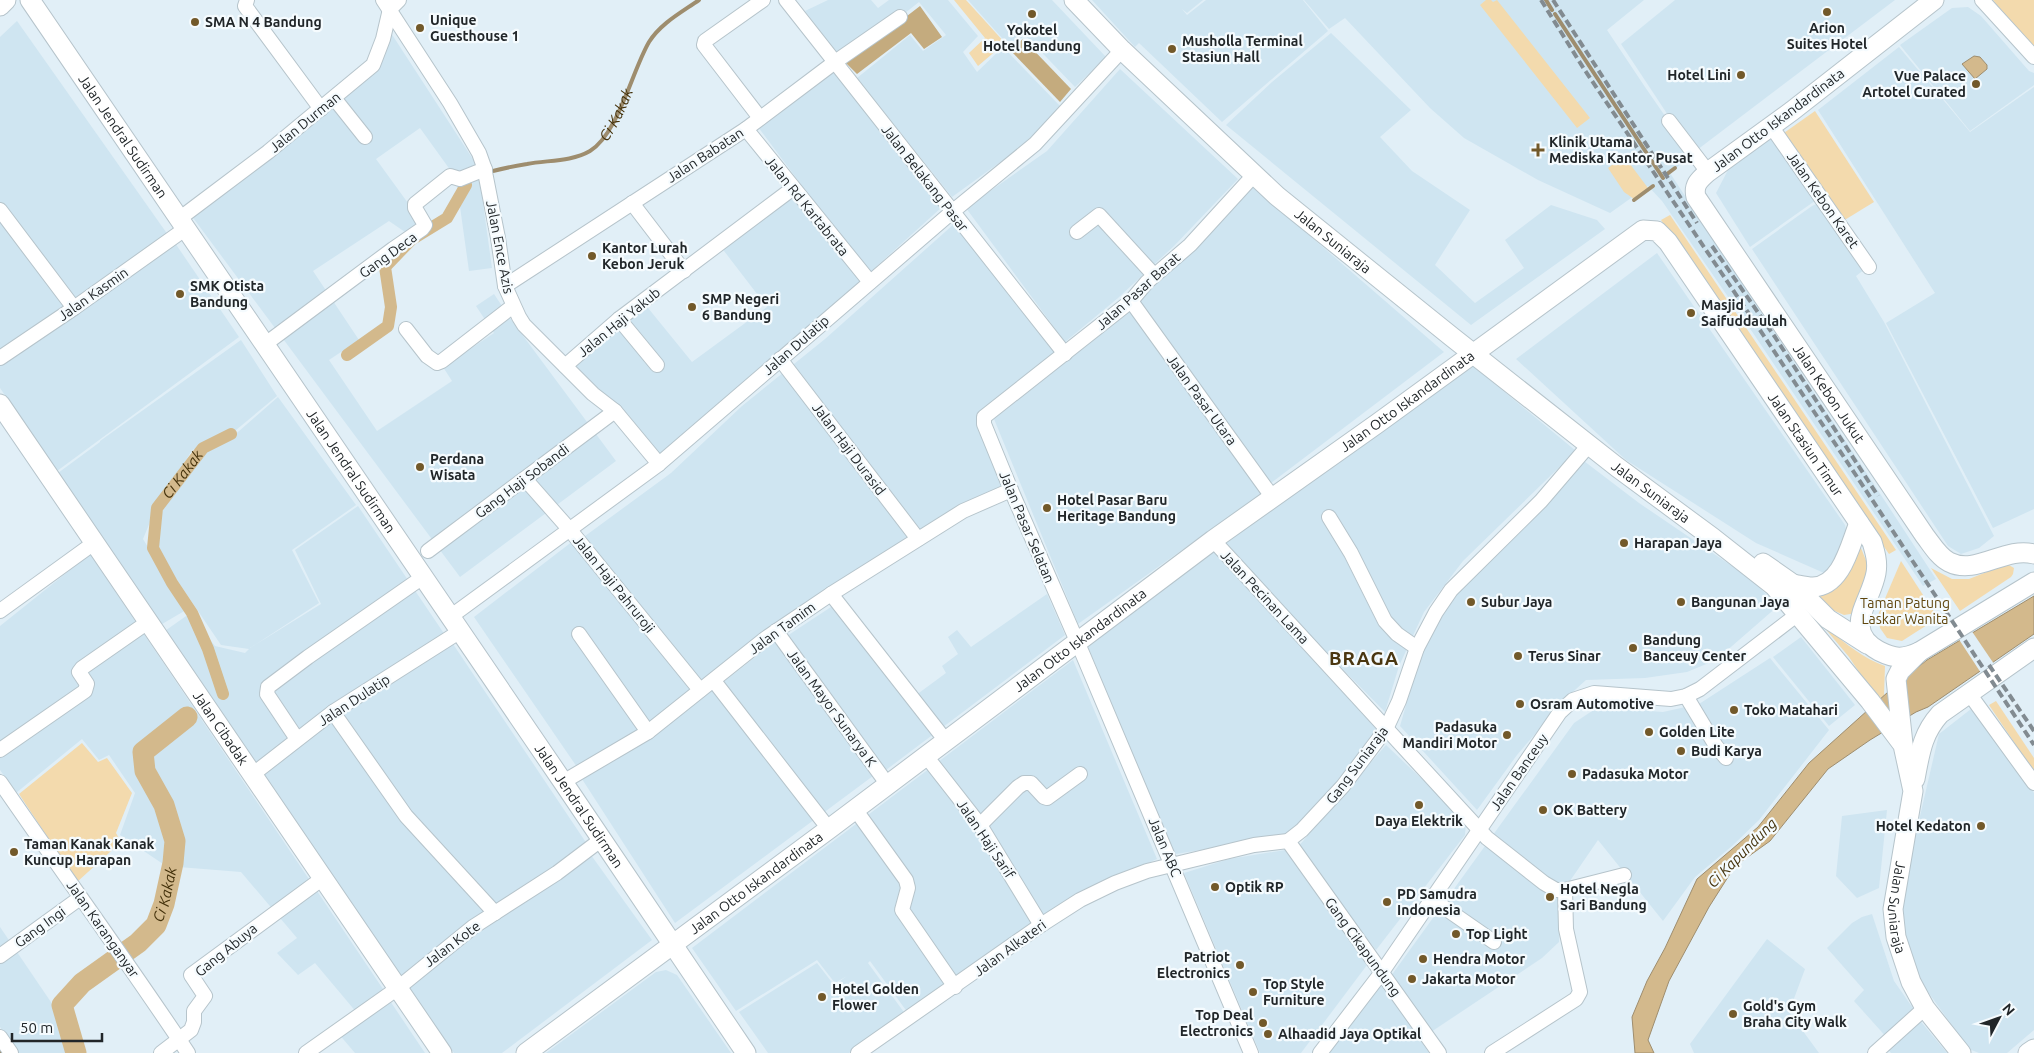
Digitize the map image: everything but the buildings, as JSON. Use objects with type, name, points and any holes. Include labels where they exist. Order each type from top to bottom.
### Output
[{"type":"main road","points":[[0,6],[6,0]]},
{"type":"main road","name":"Jalan Jendral Sudirman","points":[[30,0],[746,1053]]},
{"type":"main road","name":"Jalan Suniaraja","points":[[1074,0],[1122,50],[1254,175],[1444,331],[1589,445],[1714,538],[1774,586],[1798,614],[1899,734],[1913,791],[1893,920],[1902,960],[1911,982],[1925,1008],[1961,1053]]},
{"type":"main road","name":"Jalan Otto Iskandardinata","points":[[1696,187],[1697,183],[1708,172],[1774,130],[1934,0]]},
{"type":"main road","name":"Jalan Kebon Jukut","points":[[1696,187],[1696,197],[1934,548],[1948,562],[1960,566],[1971,566],[2012,553],[2034,554]]},
{"type":"main road","name":"Jalan Stasiun Timur","points":[[1638,233],[1643,230],[1650,230],[1662,235],[1668,242],[1872,542],[1876,559],[1876,572],[1859,623],[1861,633],[1870,646]]},
{"type":"main road","name":"Jalan Otto Iskandardinata","points":[[526,1053],[671,944],[855,810],[1213,540],[1638,233]]},
{"type":"main road","name":"Jalan Cibadak","points":[[0,404],[442,1053]]},
{"type":"main road","points":[[1793,584],[1813,587],[1826,584],[1838,573],[1859,523]]},
{"type":"main road","points":[[1714,538],[1730,543],[1774,569],[1793,584],[1828,619],[1870,646],[1888,655],[1904,658],[1919,652],[2030,584]]},
{"type":"main road","name":"Jalan Kebon Jukut","points":[[1987,561],[2019,560],[2027,570],[2030,584]]},
{"type":"main road","points":[[1913,791],[1925,735],[1929,726],[1940,714],[1968,692],[2034,648]]},
{"type":"main road","points":[[1899,734],[1896,679],[1900,671],[1919,652]]},
{"type":"main road","points":[[2028,1053],[2034,1049]]},
{"type":"street","points":[[247,0],[245,6],[321,109]]},
{"type":"street","points":[[760,118],[704,45],[705,41],[763,0]]},
{"type":"street","name":"Jalan Belakang Pasar","points":[[786,0],[1065,354]]},
{"type":"street","points":[[1982,0],[2034,58]]},
{"type":"street","name":"Jalan Durman","points":[[182,224],[373,65],[383,39],[391,3]]},
{"type":"street","name":"Jalan Ence Azis","points":[[391,3],[479,152],[498,238],[505,286],[513,306],[524,325],[565,366],[615,411],[659,464]]},
{"type":"street","name":"Jalan Babatan","points":[[505,286],[746,129],[835,62],[900,17]]},
{"type":"street","name":"Jalan Dulatip","points":[[252,775],[333,712],[454,624],[570,530],[659,464],[952,212],[1035,144],[1122,50]]},
{"type":"street","points":[[334,98],[364,137]]},
{"type":"street","points":[[1669,121],[1708,172]]},
{"type":"street","name":"Jalan Rd Kartabrata","points":[[746,129],[792,189],[870,282]]},
{"type":"street","name":"Jalan Kebon Karet","points":[[1774,130],[1869,267]]},
{"type":"street","name":"Gang Deca","points":[[264,346],[422,229],[424,224],[415,208],[415,204],[437,186],[450,176],[460,179],[484,169]]},
{"type":"street","name":"Jalan Pasar Barat","points":[[988,412],[1131,301],[1154,275],[1190,245],[1254,175]]},
{"type":"street","name":"Jalan Haji Yakub","points":[[565,366],[619,319],[792,189]]},
{"type":"street","points":[[632,203],[684,271]]},
{"type":"street","points":[[0,210],[74,308]]},
{"type":"street","points":[[1077,232],[1099,215],[1154,275]]},
{"type":"street","name":"Jalan Kasmin","points":[[0,358],[74,308],[182,224]]},
{"type":"street","name":"Jalan Pasar Utara","points":[[1131,301],[1273,498]]},
{"type":"street","points":[[406,329],[427,356],[437,363],[513,306]]},
{"type":"street","points":[[619,319],[657,365]]},
{"type":"street","name":"Jalan Haji Durasid","points":[[780,359],[918,539]]},
{"type":"street","name":"Gang Haji Sobandi","points":[[428,551],[615,411]]},
{"type":"street","name":"Jalan Pasar Selatan","points":[[988,412],[984,417],[984,424],[1078,641]]},
{"type":"street","name":"Gang Suniaraja","points":[[1288,841],[1322,810],[1372,749],[1386,728],[1400,701],[1416,648],[1451,590],[1541,501],[1589,445]]},
{"type":"street","name":"Jalan Haji Pahruroji","points":[[524,479],[570,530],[700,690]]},
{"type":"street","name":"Jalan Tamim","points":[[563,782],[648,732],[776,631],[831,594],[963,511],[1011,490]]},
{"type":"street","points":[[1328,517],[1351,553],[1385,621],[1397,634],[1416,648]]},
{"type":"street","name":"Jalan Pecinan Lama","points":[[1213,540],[1487,838],[1544,883],[1556,890],[1565,890]]},
{"type":"street","points":[[0,610],[94,543]]},
{"type":"street","points":[[297,739],[267,694],[268,687],[423,577]]},
{"type":"street","points":[[831,594],[946,741]]},
{"type":"street","name":"Jalan Banceuy","points":[[1320,1053],[1382,972],[1560,712],[1573,700],[1594,693],[1671,699],[1686,696],[1700,690],[1798,614]]},
{"type":"street","points":[[0,750],[85,691],[87,684],[79,672],[82,668],[148,622]]},
{"type":"street","name":"Jalan Mayor Sunarya K","points":[[776,631],[888,785]]},
{"type":"street","points":[[579,634],[648,732]]},
{"type":"street","name":"Jalan ABC","points":[[1078,641],[1251,1053]]},
{"type":"street","points":[[714,681],[829,829]]},
{"type":"street","points":[[1968,692],[2034,782]]},
{"type":"street","points":[[1686,696],[1716,746],[1726,758]]},
{"type":"street","points":[[333,712],[406,816],[495,913]]},
{"type":"street","name":"Jalan Haji Sarif","points":[[926,756],[980,825],[1041,925]]},
{"type":"street","points":[[980,825],[1024,783],[1031,783],[1047,798],[1080,774]]},
{"type":"street","name":"Jalan Karanganyar","points":[[0,782],[80,898],[115,944],[188,1053]]},
{"type":"street","points":[[855,810],[906,880],[908,888],[902,910],[955,987]]},
{"type":"street","name":"Jalan Kote","points":[[306,1053],[398,988],[446,947],[473,927],[557,873],[602,839]]},
{"type":"street","points":[[1172,865],[1254,845],[1288,841]]},
{"type":"street","name":"Gang Cikapundung","points":[[1288,841],[1439,1053]]},
{"type":"street","name":"Jalan Alkateri","points":[[858,1053],[955,987],[1041,925],[1080,900],[1115,883],[1147,871],[1172,865]]},
{"type":"street","points":[[1492,1053],[1576,999],[1580,992],[1566,929],[1565,890],[1624,875]]},
{"type":"street","name":"Gang Abuya","points":[[179,1039],[191,1030],[194,1022],[194,1011],[205,996],[191,975],[322,878]]},
{"type":"street","name":"Gang Ingi","points":[[0,956],[80,898]]},
{"type":"street","points":[[1432,899],[1494,942]]},
{"type":"street","points":[[1875,1053],[1925,1008]]},
{"type":"street","points":[[0,1037],[11,1053]]},
{"type":"street","points":[[161,1053],[179,1039]]},
{"type":"shaded area","points":[[828,0],[871,0],[878,8],[889,0],[948,0],[978,36],[963,52],[977,72],[1003,47],[1060,106],[1032,139],[952,197],[857,78],[910,35],[923,51],[946,35],[919,2],[843,62],[805,11]]},
{"type":"shaded area","points":[[968,0],[1052,0],[1106,57],[1075,87],[1025,35],[1010,47]]},
{"type":"shaded area","points":[[1092,0],[1203,0],[1187,13],[1182,9],[1187,15],[1206,0],[1303,0],[1328,31],[1222,122],[1139,43],[1135,47]]},
{"type":"shaded area","points":[[1304,0],[1644,0],[1607,30],[1692,155],[1670,173],[1936,579],[1923,586],[1753,333],[1662,201],[1648,186],[1610,213],[1538,180],[1464,138],[1430,108],[1345,18],[1329,29]]},
{"type":"shaded area","points":[[1675,0],[1895,0],[1693,153],[1621,44]]},
{"type":"shaded area","points":[[920,6],[942,37],[924,49],[911,33],[857,74],[846,63]]},
{"type":"shaded area","points":[[1968,7],[1981,16],[2029,71],[2034,73],[2034,85],[1970,131],[1900,45],[1952,8]]},
{"type":"shaded area","points":[[17,21],[168,235],[0,349],[0,37]]},
{"type":"shaded area","points":[[391,33],[478,167],[492,268],[469,271],[456,178],[420,128],[376,159],[421,221],[405,232],[389,221],[313,271],[359,340],[329,360],[377,431],[452,381],[443,367],[494,333],[476,306],[494,294],[616,461],[460,577],[188,211],[377,70],[381,39]]},
{"type":"shaded area","points":[[1331,33],[1411,110],[1380,137],[1412,171],[1470,210],[1435,265],[1475,303],[1524,268],[1505,240],[1551,205],[1597,220],[1605,229],[1471,325],[1226,125],[1272,82]]},
{"type":"shaded area","points":[[1023,39],[1071,89],[1060,102],[1010,50]]},
{"type":"shaded area","points":[[1899,47],[1970,132],[2034,87],[2034,509],[1993,528],[1886,323],[1935,293],[1818,110]]},
{"type":"shaded area","points":[[831,68],[942,207],[868,274],[758,127]]},
{"type":"shaded area","points":[[1120,69],[1238,179],[1174,246],[1118,298],[1065,342],[966,208],[1047,151]]},
{"type":"shaded area","points":[[1775,135],[1819,198],[1750,247],[1716,193],[1728,170]]},
{"type":"shaded area","points":[[1250,184],[1444,352],[1271,483],[1133,299]]},
{"type":"shaded area","points":[[790,194],[864,281],[657,456],[571,367],[644,303],[692,362],[767,307],[721,247]]},
{"type":"shaded area","points":[[1823,201],[1869,266],[1856,276],[1884,322],[1994,536],[1979,548],[1961,554],[1948,546],[1752,249],[1812,206]]},
{"type":"shaded area","points":[[954,224],[1056,354],[976,419],[1006,484],[772,628],[701,680],[581,539],[671,473],[742,406],[825,339]]},
{"type":"shaded area","points":[[175,243],[239,337],[57,471],[0,388],[0,364]]},
{"type":"shaded area","points":[[1657,253],[1845,525],[1848,539],[1833,570],[1824,573],[1756,543],[1626,460],[1516,359]]},
{"type":"shaded area","points":[[1132,310],[1262,493],[1078,624],[994,419]]},
{"type":"shaded area","points":[[241,340],[277,396],[230,435],[192,450],[150,522],[143,539],[186,610],[157,627],[58,473]]},
{"type":"shaded area","points":[[1472,365],[1576,451],[1463,561],[1424,612],[1399,666],[1385,712],[1221,546]]},
{"type":"shaded area","points":[[278,397],[356,505],[292,550],[319,603],[250,648],[321,604],[295,550],[358,506],[447,638],[366,688],[254,764],[162,633],[189,614],[215,646],[245,653],[249,649],[221,645],[154,546],[151,531],[196,452],[231,438]]},
{"type":"shaded area","points":[[1580,458],[1639,503],[1751,579],[1778,606],[1716,660],[1687,672],[1645,678],[1586,680],[1565,699],[1517,755],[1477,810],[1400,726],[1429,626],[1463,585]]},
{"type":"shaded area","points":[[573,541],[697,689],[671,712],[577,767],[474,617]]},
{"type":"shaded area","points":[[1213,551],[1378,731],[1324,798],[1287,836],[1176,854],[1171,848],[1088,647]]},
{"type":"shaded area","points":[[90,554],[387,995],[357,1013],[315,963],[298,975],[277,953],[297,938],[241,872],[166,866],[120,835],[135,793],[109,755],[99,760],[82,739],[16,793],[0,770],[0,626]]},
{"type":"shaded area","points":[[1047,594],[1065,635],[882,773],[787,636],[834,605],[908,701],[946,673],[942,666],[958,654],[948,637],[957,630],[971,647]]},
{"type":"shaded area","points":[[781,637],[877,773],[675,923],[582,779],[662,730]]},
{"type":"shaded area","points":[[1801,637],[1855,705],[1829,726],[1773,657]]},
{"type":"shaded area","points":[[453,644],[589,847],[494,908],[437,839],[393,795],[341,713]]},
{"type":"shaded area","points":[[1770,658],[1829,730],[1759,820],[1695,877],[1663,921],[1598,840],[1561,894],[1559,942],[1542,958],[1431,1032],[1391,976],[1574,723],[1598,707],[1663,712],[1699,704]]},
{"type":"shaded area","points":[[1073,660],[1157,859],[1065,901],[908,1013],[870,961],[868,963],[906,1015],[849,1053],[768,1053],[739,1012],[817,963],[834,985],[847,976],[835,983],[817,960],[736,1011],[692,948]]},
{"type":"shaded area","points":[[1971,709],[2034,793],[2034,1030],[2007,1053],[1979,1053],[1969,1049],[1913,971],[1901,928],[1901,898],[1939,734]]},
{"type":"shaded area","points":[[334,718],[400,817],[486,913],[402,978],[261,770]]},
{"type":"shaded area","points":[[1386,745],[1466,821],[1465,835],[1376,950],[1297,848]]},
{"type":"shaded area","points":[[1887,810],[1879,888],[1857,898],[1836,876],[1842,816]]},
{"type":"shaded area","points":[[1285,850],[1370,961],[1301,1053],[1260,1053],[1184,873],[1229,859]]},
{"type":"shaded area","points":[[591,855],[652,940],[502,1053],[454,1053],[404,982]]},
{"type":"shaded area","points":[[1872,914],[1894,981],[1917,1014],[1889,1040],[1854,1001],[1864,990],[1827,948],[1852,923]]},
{"type":"shaded area","points":[[0,927],[59,1014],[72,1041],[70,1053],[18,1053],[0,1027]]},
{"type":"shaded area","points":[[1767,939],[1805,969],[1789,1012],[1819,1053],[1694,1053],[1690,1044]]},
{"type":"shaded area","points":[[666,970],[677,975],[731,1053],[546,1053],[656,972]]},
{"type":"shaded area","points":[[1382,984],[1429,1053],[1328,1053]]},
{"type":"shaded area","points":[[388,998],[425,1053],[355,1053],[338,1033]]},
{"type":"shaded area","points":[[1917,1017],[1947,1053],[1891,1053],[1886,1047]]},
{"type":"green space","points":[[954,0],[966,0],[1005,43],[978,66],[969,53],[985,38]]},
{"type":"green space","points":[[1486,0],[1493,2],[1497,0],[1590,118],[1577,128],[1480,5]]},
{"type":"green space","points":[[1993,0],[2034,0],[2034,53],[2033,52]]},
{"type":"green space","points":[[1815,111],[1874,202],[1843,221],[1781,135]]},
{"type":"green space","points":[[1624,156],[1648,188],[1634,199],[1624,192],[1608,168]]},
{"type":"green space","points":[[1670,215],[1896,550],[1889,554],[1661,220]]},
{"type":"green space","points":[[1861,548],[1871,573],[1857,613],[1844,615],[1828,608],[1812,595],[1853,549]]},
{"type":"green space","name":"Taman Patung Laskar Wanita","points":[[1901,561],[1938,618],[1902,641],[1887,638],[1880,628],[1878,615]]},
{"type":"green space","points":[[2007,564],[2014,568],[2011,577],[1960,611],[1931,568],[1952,579],[1969,579]]},
{"type":"green space","points":[[1778,580],[1841,640],[1856,651],[1885,666],[1884,696],[1880,698],[1875,696],[1849,657],[1828,632]]},
{"type":"green space","points":[[1996,701],[2034,758],[2034,772],[1989,705]]},
{"type":"green space","points":[[82,743],[98,762],[107,758],[132,793],[116,833],[121,842],[77,882],[19,794]]},
{"type":"water","points":[[1974,56],[1980,57],[1987,65],[1987,69],[1975,79],[1962,64]]},
{"type":"water","name":"Ci Kapundung","points":[[2034,596],[2034,634],[1928,707],[1916,712],[1870,740],[1828,769],[1770,841],[1735,866],[1709,907],[1669,981],[1648,1040],[1654,1053],[1635,1053],[1632,1017],[1647,981],[1665,948],[1697,879],[1758,827],[1809,763],[1898,683],[1927,660]]},
{"type":"pier","points":[[1971,630],[1994,664],[1981,673],[1958,638]]},
{"type":"waterway","name":"Ci Kakak","points":[[493,171],[583,155],[600,143],[609,131],[624,101],[649,42],[659,29],[699,0]]},
{"type":"waterway","points":[[1546,0],[1552,10]]},
{"type":"waterway","points":[[1555,14],[1663,178]]},
{"type":"waterway","points":[[1667,174],[1675,168]]},
{"type":"waterway","name":"Ci Kakak","points":[[347,355],[388,326],[391,307],[385,267],[411,240],[447,218],[466,185]]},
{"type":"waterway","points":[[1634,200],[1653,186]]},
{"type":"waterway","name":"Ci Kakak","points":[[223,694],[208,649],[192,613],[172,583],[153,548],[157,508],[203,448],[231,434]]},
{"type":"waterway","name":"Ci Kakak","points":[[76,1053],[62,1005],[82,983],[138,943],[156,925],[164,904],[173,863],[175,841],[164,805],[145,771],[143,752],[187,717]]},
{"type":"railway","points":[[1541,0],[1584,69],[1768,342],[2034,745]]},
{"type":"railway","points":[[1553,0],[1697,223]]},
{"type":"railway","points":[[1712,246],[1775,337],[1878,496]]},
{"type":"railway","points":[[1989,665],[2034,731]]},
{"type":"place","name":"Arion Suites Hotel","points":[[1827,12]]},
{"type":"place","name":"Yokotel Hotel Bandung","points":[[1032,14]]},
{"type":"place","name":"SMA N 4 Bandung","points":[[195,22]]},
{"type":"place","name":"Unique Guesthouse 1","points":[[420,28]]},
{"type":"place","name":"Musholla Terminal Stasiun Hall","points":[[1172,49]]},
{"type":"place","name":"Hotel Lini","points":[[1741,75]]},
{"type":"place","name":"Vue Palace Artotel Curated","points":[[1976,84]]},
{"type":"place","name":"Klinik Utama Mediska Kantor Pusat","points":[[1538,150]]},
{"type":"place","name":"Kantor Lurah Kebon Jeruk","points":[[592,256]]},
{"type":"place","name":"SMK Otista Bandung","points":[[180,294]]},
{"type":"place","name":"SMP Negeri 6 Bandung","points":[[692,307]]},
{"type":"place","name":"Masjid Saifuddaulah","points":[[1691,313]]},
{"type":"place","name":"Perdana Wisata","points":[[420,467]]},
{"type":"place","name":"Hotel Pasar Baru Heritage Bandung","points":[[1047,508]]},
{"type":"place","name":"Harapan Jaya","points":[[1624,543]]},
{"type":"place","name":"Subur Jaya","points":[[1471,602]]},
{"type":"place","name":"Bangunan Jaya","points":[[1681,602]]},
{"type":"place","name":"Bandung Banceuy Center","points":[[1633,648]]},
{"type":"place","name":"Terus Sinar","points":[[1518,656]]},
{"type":"place","name":"Osram Automotive","points":[[1520,704]]},
{"type":"place","name":"Toko Matahari","points":[[1734,710]]},
{"type":"place","name":"Golden Lite","points":[[1649,732]]},
{"type":"place","name":"Padasuka Mandiri Motor","points":[[1507,735]]},
{"type":"place","name":"Budi Karya","points":[[1681,751]]},
{"type":"place","name":"Padasuka Motor","points":[[1572,774]]},
{"type":"place","name":"Daya Elektrik","points":[[1419,805]]},
{"type":"place","name":"OK Battery","points":[[1543,810]]},
{"type":"place","name":"Hotel Kedaton","points":[[1981,826]]},
{"type":"place","name":"Taman Kanak Kanak Kuncup Harapan","points":[[14,852]]},
{"type":"place","name":"Optik RP","points":[[1215,887]]},
{"type":"place","name":"Hotel Negla Sari Bandung","points":[[1550,897]]},
{"type":"place","name":"PD Samudra Indonesia","points":[[1387,902]]},
{"type":"place","name":"Top Light","points":[[1456,934]]},
{"type":"place","name":"Hendra Motor","points":[[1423,959]]},
{"type":"place","name":"Patriot Electronics","points":[[1240,965]]},
{"type":"place","name":"Jakarta Motor","points":[[1412,979]]},
{"type":"place","name":"Top Style Furniture","points":[[1253,992]]},
{"type":"place","name":"Hotel Golden Flower","points":[[822,997]]},
{"type":"place","name":"Gold's Gym Braha City Walk","points":[[1733,1014]]},
{"type":"place","name":"Top Deal Electronics","points":[[1263,1023]]},
{"type":"place","name":"Alhaadid Jaya Optikal","points":[[1268,1034]]},
{"type":"district","name":"BRAGA","points":[[1364,658]]}]
